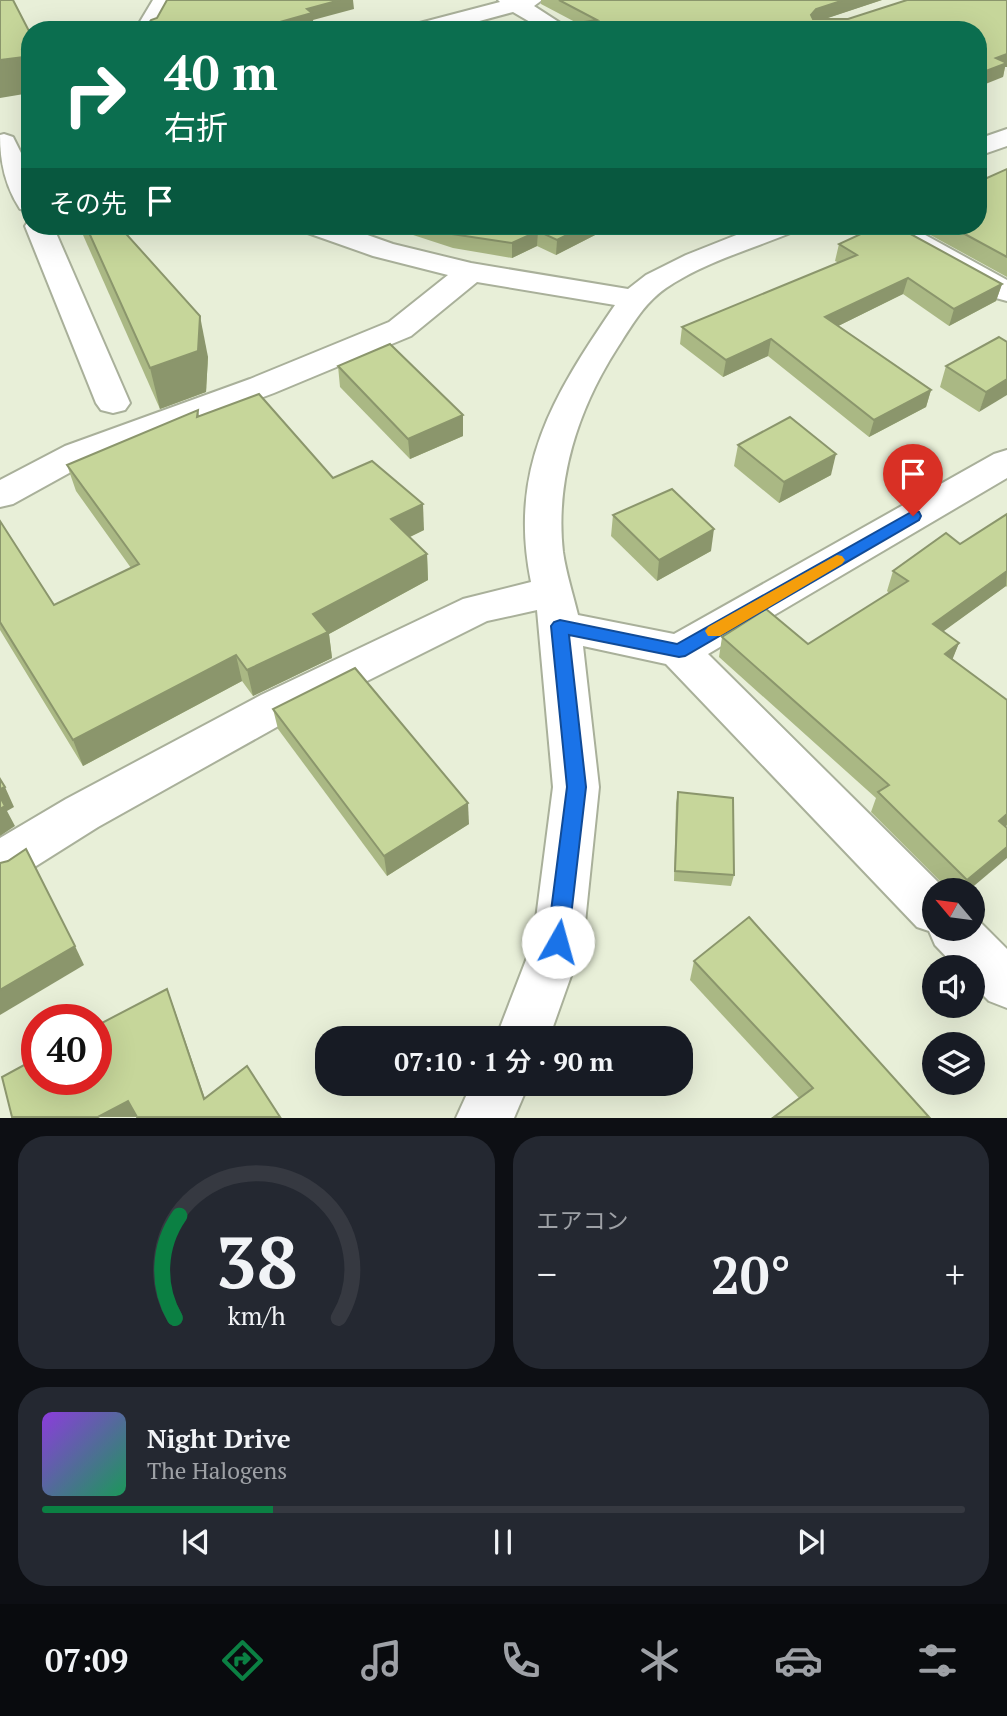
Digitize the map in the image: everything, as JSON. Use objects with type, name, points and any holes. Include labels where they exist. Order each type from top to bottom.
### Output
[{"type":"street","points":[[151,21],[164,0]]},
{"type":"street","points":[[450,21],[518,1],[546,21]]},
{"type":"street","points":[[987,145],[1007,137]]},
{"type":"street","points":[[11,140],[21,173]]},
{"type":"street","points":[[43,235],[113,403]]},
{"type":"street","points":[[340,235],[383,250],[471,272],[634,299]]},
{"type":"street","points":[[526,1026],[558,942],[576,787],[556,609],[544,552],[545,481],[555,443],[570,402],[589,367],[634,299],[657,281],[695,261],[760,235]]},
{"type":"street","points":[[905,235],[1007,292]]},
{"type":"street","points":[[0,495],[77,454],[262,386],[400,329],[471,272]]},
{"type":"street","points":[[679,651],[1007,462]]},
{"type":"street","points":[[0,863],[82,813],[276,706],[477,609],[556,609],[679,651],[922,899]]},
{"type":"street","points":[[966,942],[1007,984]]},
{"type":"street","points":[[484,1118],[495,1096]]},
{"type":"building","points":[[0,0],[13,0],[24,21],[21,21],[21,57],[0,60]]},
{"type":"building","points":[[167,0],[340,0],[307,9],[312,13],[283,21],[150,21],[157,18]]},
{"type":"building","points":[[559,0],[844,0],[816,9],[811,15],[813,19],[848,19],[907,0],[1007,0],[1007,54],[996,58],[1007,63],[987,71],[987,21],[590,21],[597,20]]},
{"type":"building","points":[[1007,169],[1007,257],[967,235],[987,235],[987,178]]},
{"type":"building","points":[[90,235],[127,235],[200,316],[198,351],[150,368]]},
{"type":"building","points":[[459,235],[529,235],[512,243]]},
{"type":"building","points":[[546,235],[567,235],[557,240]]},
{"type":"building","points":[[858,235],[912,235],[1002,284],[954,309],[908,278],[825,317],[931,390],[874,420],[771,339],[726,360],[682,327],[857,255],[839,244]]},
{"type":"building","points":[[999,337],[1007,342],[1007,379],[986,392],[946,366]]},
{"type":"building","points":[[390,344],[463,415],[408,439],[338,366]]},
{"type":"building","points":[[259,394],[333,478],[372,461],[423,504],[391,519],[427,554],[313,614],[328,632],[247,670],[236,655],[73,740],[0,622],[0,521],[54,605],[139,564],[67,465],[198,410],[197,417]]},
{"type":"building","points":[[790,417],[836,454],[784,482],[738,445]]},
{"type":"building","points":[[672,489],[714,529],[659,560],[613,515]]},
{"type":"building","points":[[1007,514],[1007,571],[933,624],[959,643],[945,654],[1007,700],[1007,814],[999,821],[1007,828],[1007,847],[969,878],[965,878],[878,792],[889,785],[722,637],[766,609],[808,644],[908,581],[893,571],[946,533],[960,544]]},
{"type":"building","points":[[355,668],[468,803],[384,856],[273,709]]},
{"type":"building","points":[[678,792],[733,798],[734,875],[675,871]]},
{"type":"building","points":[[26,849],[75,946],[0,990],[0,863]]},
{"type":"building","points":[[749,917],[929,1117],[774,1117],[813,1088],[694,961]]},
{"type":"building","points":[[167,989],[204,1099],[247,1066],[280,1117],[137,1117],[128,1101],[98,1117],[12,1117],[2,1077],[21,1067],[21,1095],[112,1095],[112,1018]]},
{"type":"slow traffic","points":[[714,631],[837,560]]},
{"type":"route","points":[[558,942],[576,787],[560,626],[679,651],[913,516]]}]
